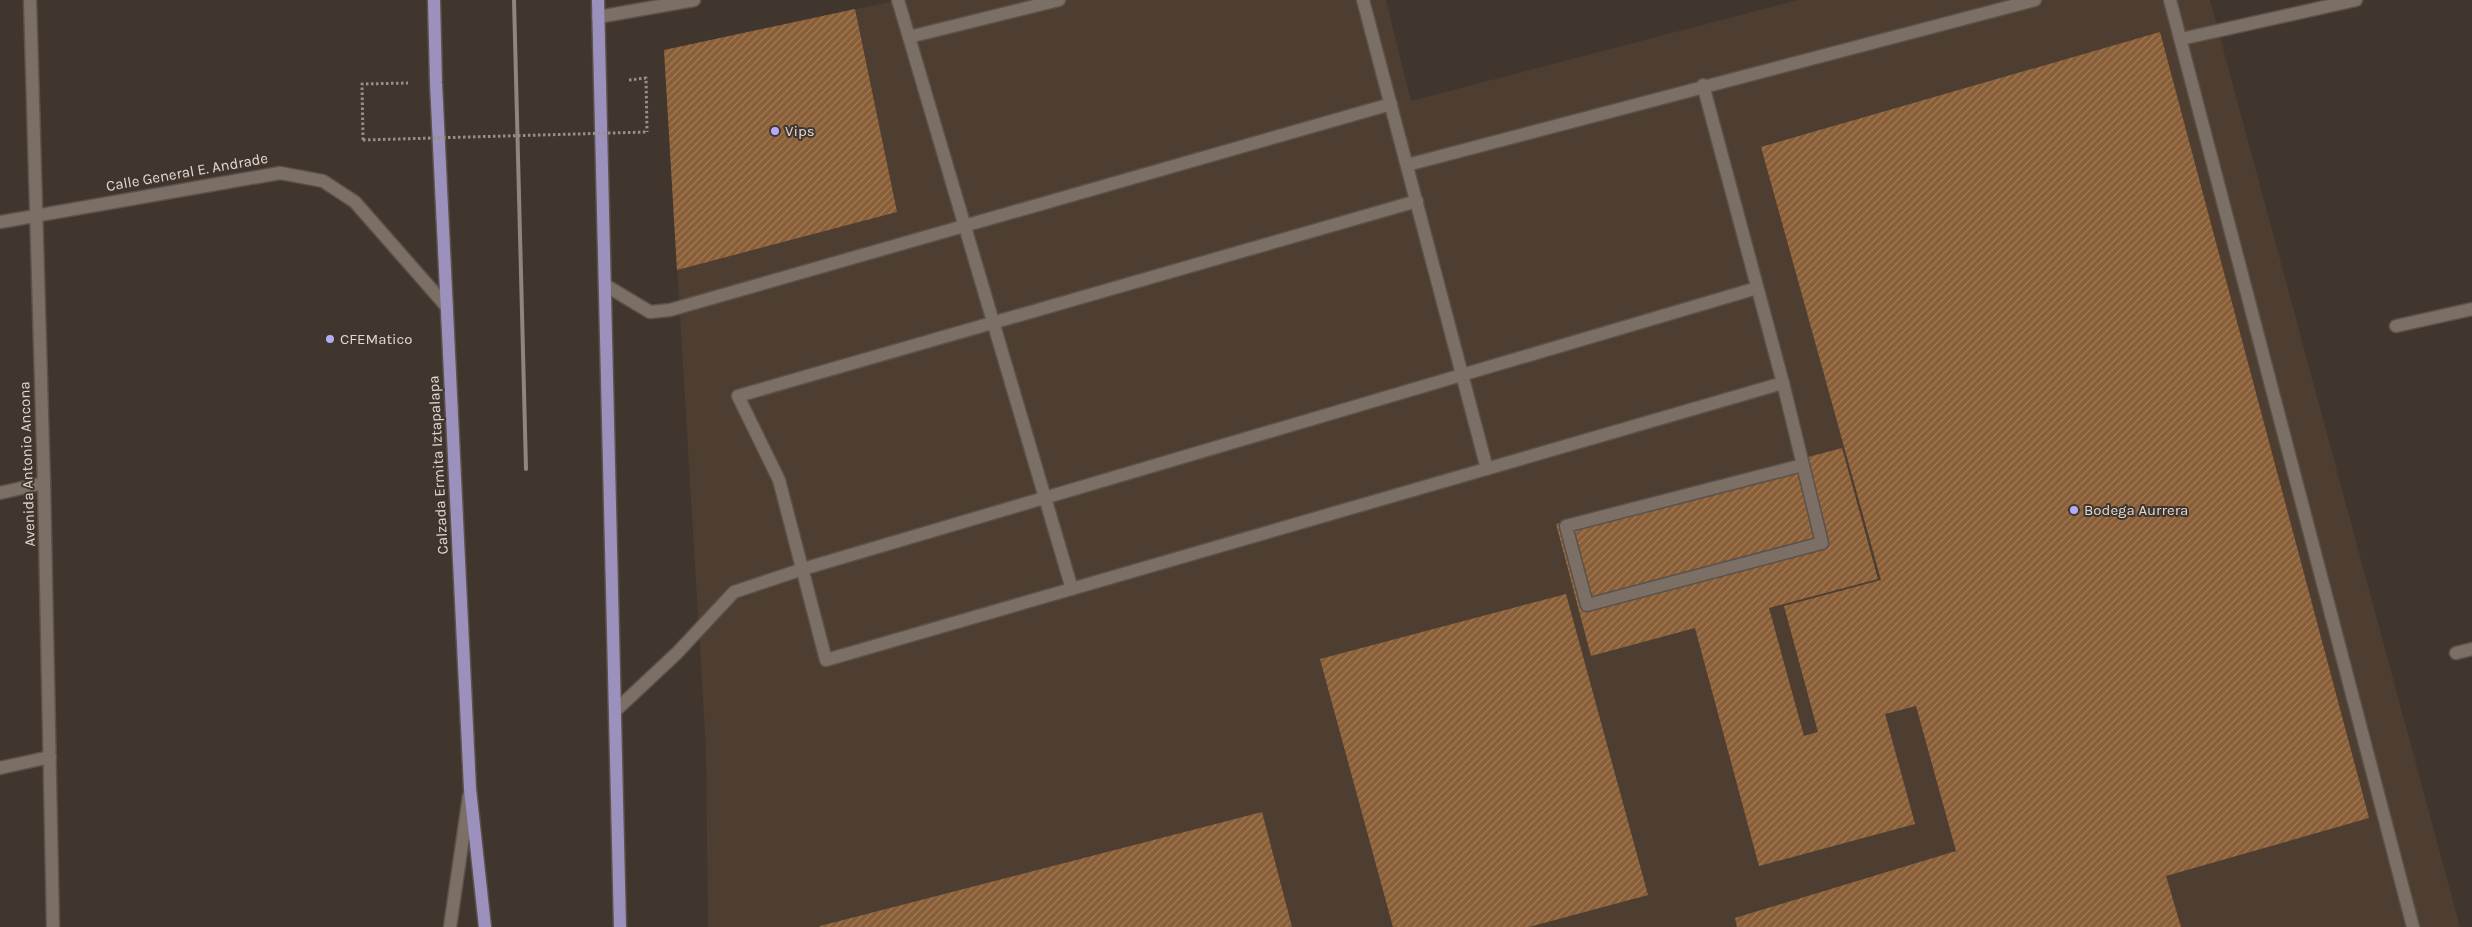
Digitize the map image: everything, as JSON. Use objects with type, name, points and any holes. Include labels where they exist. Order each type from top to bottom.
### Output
[{"type":"main road","name":"Calzada Ermita Iztapalapa","points":[[434,0],[436,82],[470,789],[485,927]]},
{"type":"main road","points":[[598,0],[620,927]]},
{"type":"street","name":"Avenida Antonio Ancona","points":[[30,0],[44,483],[53,927]]},
{"type":"street","points":[[598,17],[694,0]]},
{"type":"street","points":[[898,0],[1072,588]]},
{"type":"street","points":[[909,37],[1059,0]]},
{"type":"street","points":[[1363,0],[1487,469]]},
{"type":"street","points":[[1407,165],[2035,0]]},
{"type":"street","points":[[2170,0],[2413,927]]},
{"type":"street","points":[[2181,39],[2356,0]]},
{"type":"street","points":[[1703,86],[1783,383],[1803,465],[1822,544],[1587,605],[1566,526],[1803,465]]},
{"type":"street","points":[[605,285],[650,312],[670,310],[1391,104]]},
{"type":"street","name":"Calle General E. Andrade","points":[[0,222],[35,214],[280,173],[323,181],[355,202],[447,306]]},
{"type":"street","points":[[1417,201],[738,396],[779,480],[826,660],[1783,383]]},
{"type":"street","points":[[615,711],[677,653],[734,592],[1757,288]]},
{"type":"street","points":[[2396,326],[2472,309]]},
{"type":"street","points":[[0,493],[44,483]]},
{"type":"street","points":[[2456,653],[2472,649]]},
{"type":"street","points":[[0,768],[50,757]]},
{"type":"street","points":[[450,927],[470,789]]},
{"type":"path","points":[[436,82],[362,84],[363,140],[647,132],[646,78]]},
{"type":"shaded area","points":[[899,0],[1386,0],[1411,101],[1798,0],[2210,0],[2460,927],[708,927],[706,748],[664,50]]},
{"type":"building","name":"Vips","points":[[855,9],[897,212],[677,270],[664,50]]},
{"type":"building","name":"Bodega Aurrera","points":[[2160,32],[2369,818],[2166,876],[2181,927],[1737,927],[1735,918],[1956,851],[1916,706],[1885,714],[1915,824],[1759,866],[1695,628],[1591,656],[1556,524],[1842,448],[1878,579],[1769,608],[1804,736],[1818,732],[1784,606],[1881,580],[1761,147]]},
{"type":"building","points":[[1566,594],[1648,895],[1529,927],[1393,927],[1320,659]]},
{"type":"building","points":[[1262,812],[1292,927],[820,927],[820,926]]},
{"type":"railway","points":[[514,0],[526,469]]},
{"type":"place","name":"Vips","points":[[775,131]]},
{"type":"place","name":"CFEMatico","points":[[330,339]]},
{"type":"place","name":"Bodega Aurrera","points":[[2074,510]]}]
